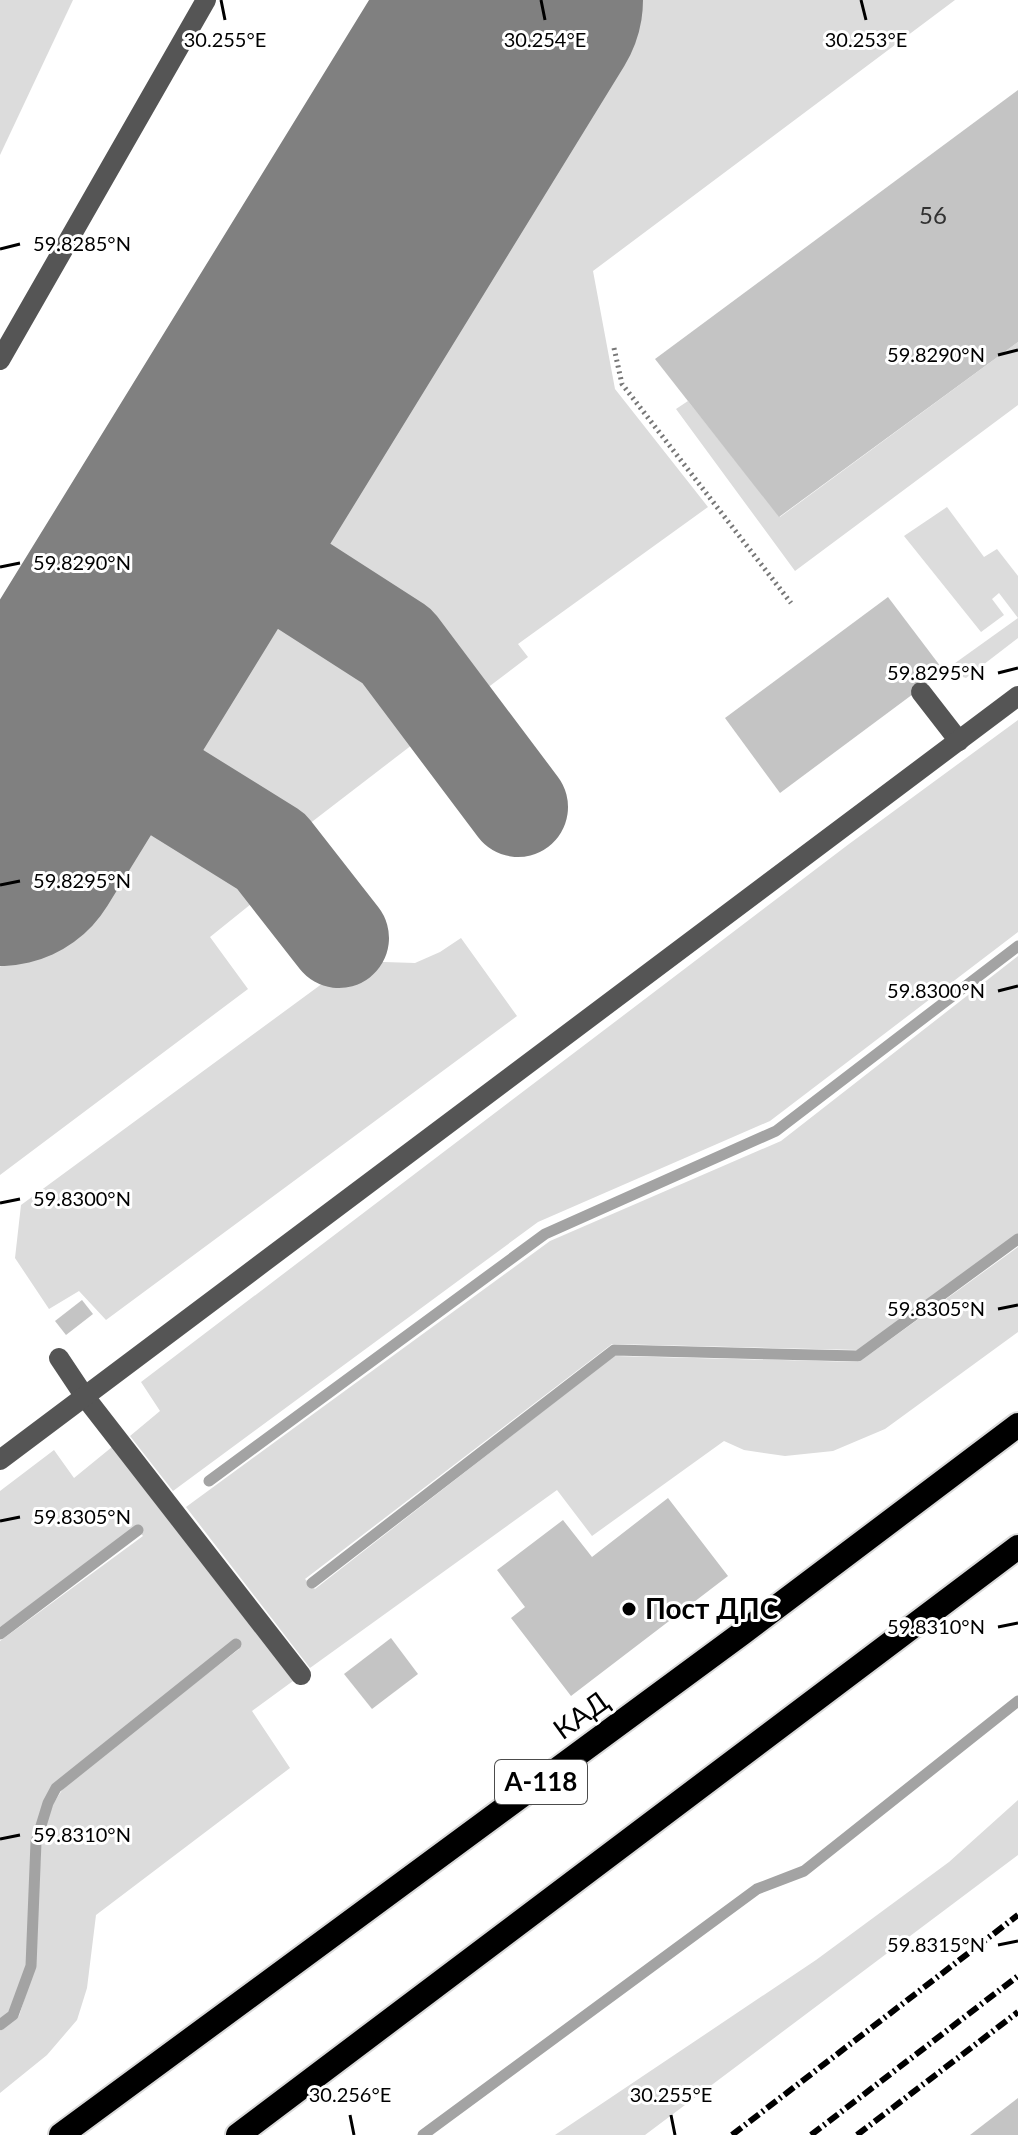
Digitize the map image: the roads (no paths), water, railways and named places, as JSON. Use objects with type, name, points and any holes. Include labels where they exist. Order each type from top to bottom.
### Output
[{"type":"highway","name":"КАД","points":[[61,2135],[741,1634],[1018,1425]]},
{"type":"highway","points":[[238,2135],[1018,1547]]},
{"type":"lane","points":[[0,360],[206,0]]},
{"type":"lane","points":[[921,692],[959,741]]},
{"type":"lane","points":[[0,1460],[1018,696]]},
{"type":"lane","points":[[59,1358],[85,1397],[301,1675]]},
{"type":"waterway","points":[[209,1481],[545,1234],[776,1131],[1018,946]]},
{"type":"waterway","points":[[312,1583],[614,1350],[858,1356],[1018,1239]]},
{"type":"waterway","points":[[0,1634],[138,1530]]},
{"type":"waterway","points":[[0,2025],[13,2015],[31,1966],[36,1842],[56,1788],[236,1644]]},
{"type":"waterway","points":[[423,2135],[757,1889],[804,1871],[1018,1701]]},
{"type":"railway","points":[[732,2135],[1018,1915]]},
{"type":"railway","points":[[811,2135],[1018,1976]]},
{"type":"railway","points":[[857,2135],[1018,2012]]},
{"type":"place","name":"Пост ДПС","points":[[629,1609]]}]
